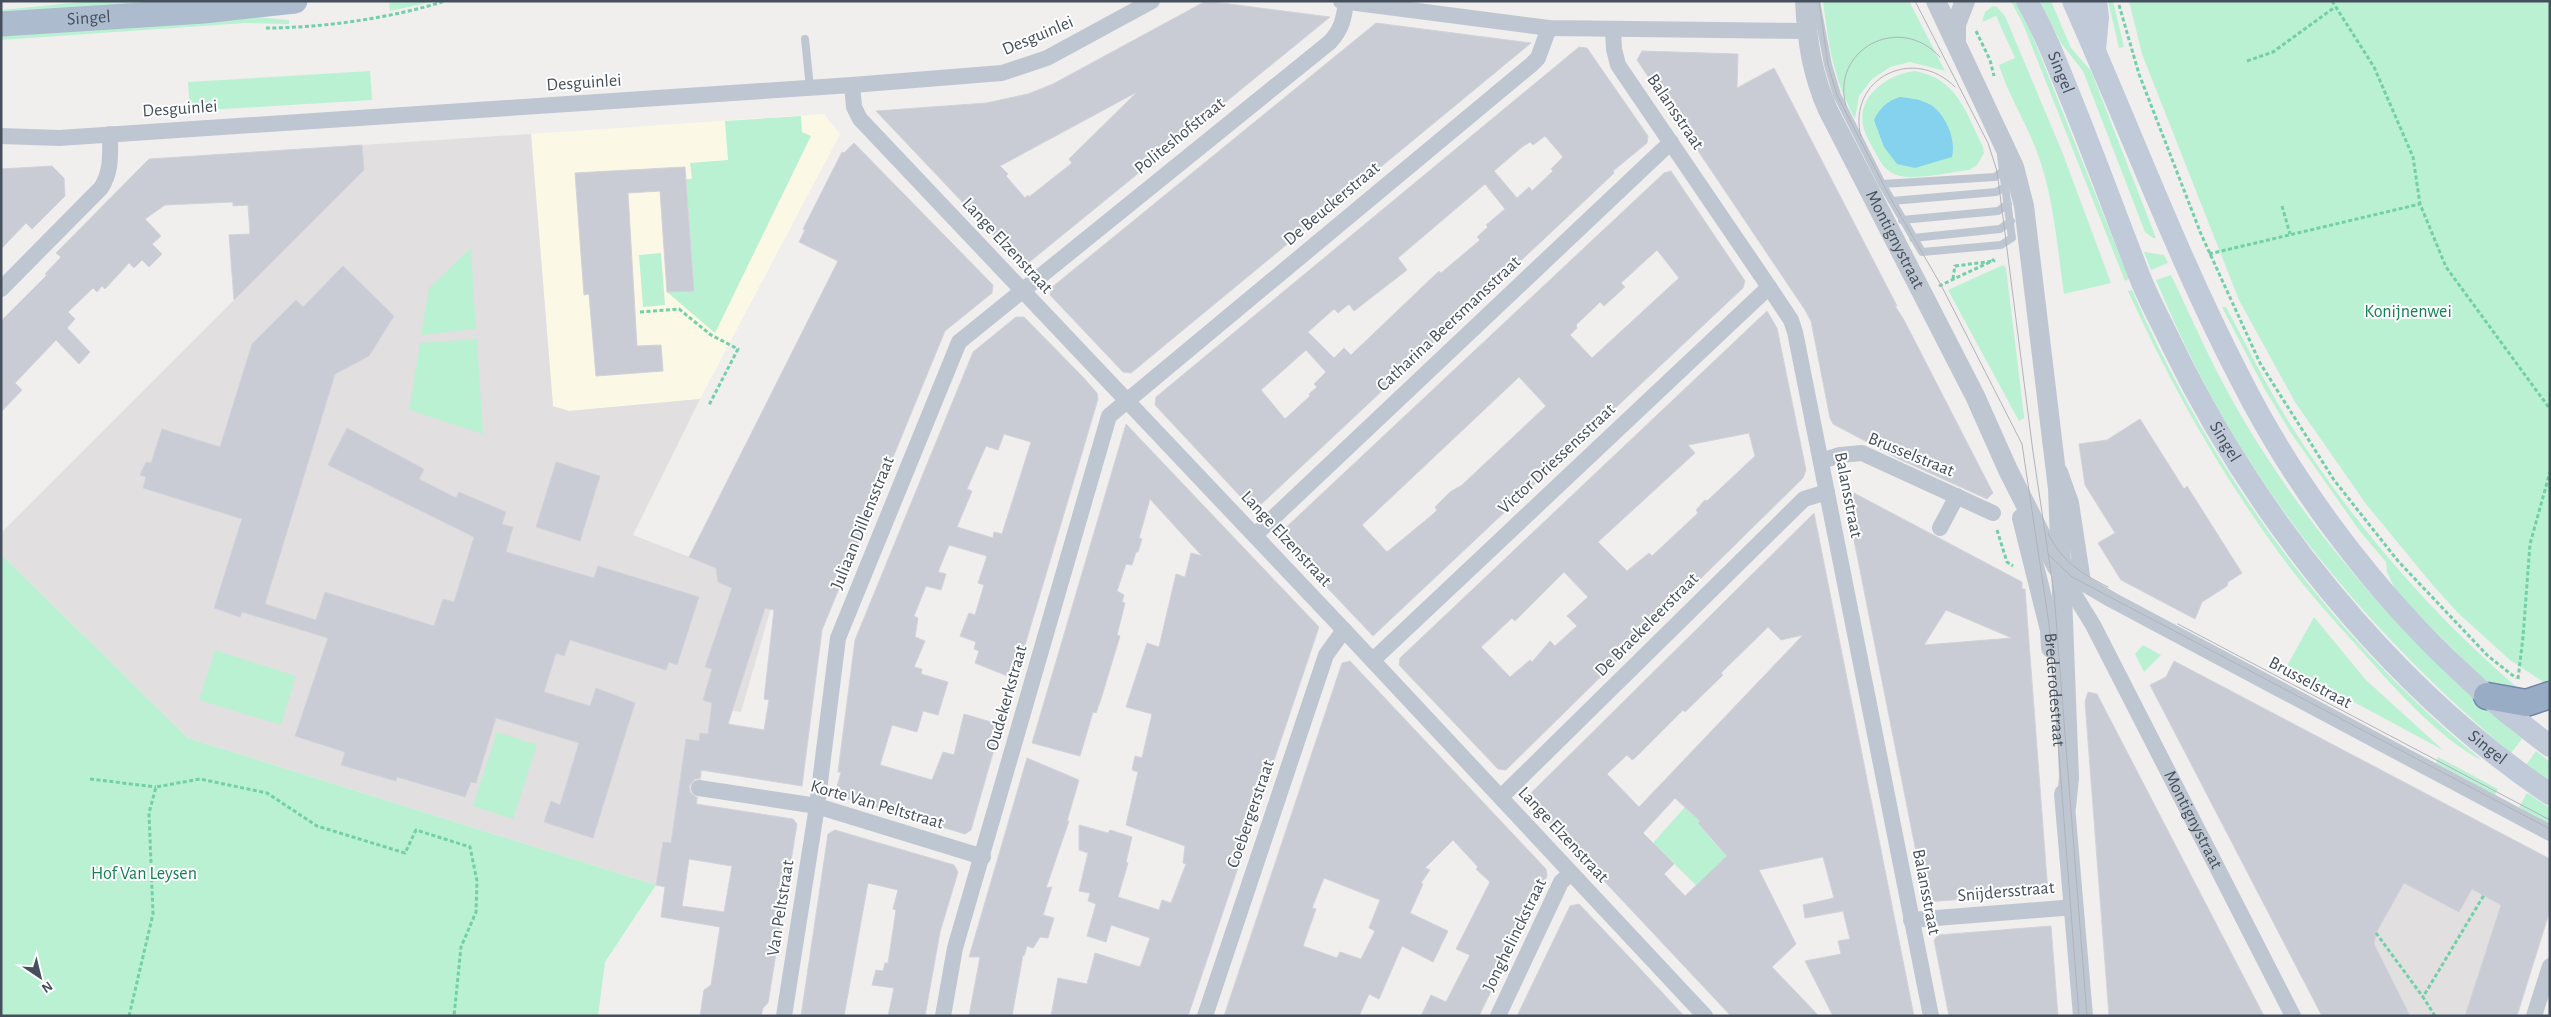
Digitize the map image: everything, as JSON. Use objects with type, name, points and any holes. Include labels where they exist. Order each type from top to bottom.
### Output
[{"type":"highway","points":[[2487,696],[2526,703],[2546,696]]},
{"type":"main road","name":"Singel","points":[[1,24],[204,11],[295,1]]},
{"type":"main road","name":"Singel","points":[[2027,1],[2037,19],[2083,128],[2145,288],[2206,411],[2244,472],[2311,567],[2364,629],[2460,726],[2508,766],[2550,794]]},
{"type":"main road","points":[[2073,1],[2184,264],[2239,378],[2278,446],[2325,515],[2386,594],[2434,646],[2487,696],[2550,746]]},
{"type":"main road","points":[[2095,51],[2098,16],[2096,1]]},
{"type":"street","name":"Desguinlei","points":[[1,136],[59,138],[852,86],[985,75],[1026,67],[1068,48],[1152,1]]},
{"type":"street","name":"Montignystraat","points":[[1805,1],[1806,31],[1812,66],[1828,110],[1970,387],[2040,536],[2093,625],[2293,1016]]},
{"type":"street","name":"Montignystraat","points":[[1936,1],[2014,167],[2024,206],[2055,461],[2059,504],[2059,565]]},
{"type":"street","points":[[1956,43],[1956,24],[1964,1]]},
{"type":"street","points":[[1344,2],[1549,28],[1806,31]]},
{"type":"street","name":"Politeshofstraat","points":[[1021,290],[1330,42],[1338,33],[1344,21],[1344,2]]},
{"type":"street","name":"De Beuckerstraat","points":[[1127,400],[1531,65],[1538,58],[1549,28]]},
{"type":"street","name":"Balansstraat","points":[[1613,30],[1614,49],[1618,64],[1791,320],[1795,332],[1931,1016]]},
{"type":"street","name":"Lange Elzenstraat","points":[[852,86],[854,108],[860,119],[1373,660],[1705,1016]]},
{"type":"street","points":[[1,289],[101,188],[110,168],[110,134]]},
{"type":"street","name":"Catharina Beersmansstraat","points":[[1255,535],[1671,142]]},
{"type":"street","name":"Victor Driessensstraat","points":[[1373,660],[1769,287]]},
{"type":"street","name":"Juliaan Dillensstraat","points":[[817,806],[838,638],[959,342],[1021,290]]},
{"type":"street","name":"Oudekerkstraat","points":[[943,1016],[955,948],[983,857],[1109,416],[1127,400]]},
{"type":"street","name":"Brusselstraat","points":[[1821,461],[1840,454],[1862,453],[1993,513]]},
{"type":"street","name":"Montignystraat","points":[[2055,461],[2066,484],[2071,503],[2083,582],[2093,625]]},
{"type":"street","name":"Montignystraat","points":[[2008,470],[2028,572]]},
{"type":"street","name":"De Braekeleerstraat","points":[[1501,798],[1804,499],[1827,492]]},
{"type":"street","name":"Brusselstraat","points":[[1940,528],[1957,496]]},
{"type":"street","name":"Brusselstraat","points":[[2059,565],[2083,582],[2182,638],[2550,833]]},
{"type":"street","name":"Brederodestraat","points":[[2059,565],[2069,785],[2066,807]]},
{"type":"street","name":"Brederodestraat","points":[[2028,572],[2050,630],[2060,769],[2066,807],[2083,1016]]},
{"type":"street","name":"Coebergerstraat","points":[[1205,1016],[1326,655],[1344,630]]},
{"type":"street","name":"Korte Van Peltstraat","points":[[699,788],[817,806],[983,857]]},
{"type":"street","name":"Van Peltstraat","points":[[784,1016],[817,806]]},
{"type":"street","name":"Jonghelinckstraat","points":[[1498,1016],[1561,882],[1571,873]]},
{"type":"street","name":"Snijdersstraat","points":[[1911,920],[2075,907]]},
{"type":"street","points":[[2534,1016],[2550,966]]},
{"type":"lane","points":[[1816,1],[1828,64],[1837,95],[1882,184],[1922,252],[2001,245],[2012,238],[1997,129]]},
{"type":"lane","points":[[805,39],[810,88]]},
{"type":"lane","points":[[1882,184],[1995,177],[2003,171]]},
{"type":"lane","points":[[1892,201],[1996,192],[2005,187]]},
{"type":"lane","points":[[1902,220],[1998,211],[2008,204]]},
{"type":"lane","points":[[1913,238],[2000,229],[2011,221]]},
{"type":"path","points":[[257,28],[293,28],[411,12],[445,1]]},
{"type":"path","points":[[2118,1],[2139,74],[2209,254],[2260,363],[2334,480],[2398,561],[2425,592],[2488,656],[2518,679],[2546,696]]},
{"type":"path","points":[[2332,1],[2374,67],[2413,157],[2420,204],[2446,267],[2550,409]]},
{"type":"path","points":[[2247,61],[2274,52],[2335,7]]},
{"type":"path","points":[[2209,254],[2420,204]]},
{"type":"path","points":[[2282,206],[2290,234]]},
{"type":"path","points":[[1938,293],[1937,286],[1999,258]]},
{"type":"path","points":[[1953,278],[1954,264],[1994,261]]},
{"type":"path","points":[[640,312],[679,309],[711,335],[738,349],[709,405]]},
{"type":"path","points":[[2518,679],[2530,544],[2550,472]]},
{"type":"path","points":[[1993,513],[2007,562],[2028,572]]},
{"type":"path","points":[[90,779],[156,787],[200,779],[267,793],[317,826],[405,853],[416,830],[470,847],[477,881],[476,912],[461,947],[454,1016]]},
{"type":"path","points":[[130,1016],[153,914],[149,813],[156,787]]},
{"type":"path","points":[[2423,997],[2484,895]]},
{"type":"path","points":[[2376,933],[2435,1016]]},
{"type":"shaded area","points":[[824,114],[840,134],[700,399],[569,411],[553,406],[531,134]]},
{"type":"shaded area","points":[[531,134],[553,406],[569,411],[700,399],[633,535],[772,589],[773,601],[741,712],[712,708],[684,889],[656,885],[188,738],[1,554],[1,533],[364,170],[362,145]]},
{"type":"shaded area","points":[[2385,773],[2512,840],[2517,1016],[2322,1016],[2275,926]]},
{"type":"green space","points":[[91,1],[180,1],[1,14],[1,10]]},
{"type":"green space","points":[[436,1],[390,11],[389,2]]},
{"type":"green space","points":[[1823,1],[1909,1],[1945,71],[1910,62],[1890,67],[1872,79],[1859,96],[1855,119],[1833,62]]},
{"type":"green space","points":[[2011,1],[2016,3],[2027,22],[2129,279],[2125,281],[2023,24]]},
{"type":"green space","points":[[2040,1],[2051,1],[2071,48],[2091,71],[2156,238],[2145,232],[2083,71],[2061,43]]},
{"type":"green space","points":[[2108,1],[2113,1],[2124,47],[2119,48]]},
{"type":"green space","name":"Konijnenwei","points":[[2129,1],[2550,1],[2550,680],[2545,683],[2510,660],[2457,612],[2366,504],[2295,402],[2239,300],[2142,54]]},
{"type":"green space","points":[[1993,6],[1997,7],[2005,16],[2063,154],[2111,283],[2064,294],[2054,222],[2043,169],[2033,141],[2007,87],[1999,65],[2015,58],[1996,16],[1982,22],[1985,12]]},
{"type":"green space","points":[[256,17],[289,20],[289,24],[245,23],[1,40],[1,36]]},
{"type":"green space","points":[[370,71],[372,100],[190,111],[188,82]]},
{"type":"green space","points":[[1915,71],[1941,81],[1950,89],[1965,110],[1983,147],[1984,153],[1977,165],[1969,170],[1925,176],[1900,176],[1887,170],[1876,154],[1864,129],[1862,117],[1864,107],[1869,97],[1884,82]]},
{"type":"green space","points":[[801,116],[802,132],[811,136],[715,333],[667,292],[694,290],[686,179],[692,179],[690,163],[728,160],[725,121]]},
{"type":"green space","points":[[471,248],[476,329],[421,335],[429,288]]},
{"type":"green space","points":[[2144,252],[2164,255],[2168,263],[2151,270]]},
{"type":"green space","points":[[661,253],[665,305],[643,307],[639,255]]},
{"type":"green space","points":[[2003,265],[2006,268],[2024,416],[2019,421],[1948,290]]},
{"type":"green space","points":[[2171,275],[2227,391],[2265,454],[2296,500],[2329,544],[2401,627],[2440,666],[2522,739],[2511,753],[2415,665],[2370,618],[2288,517],[2251,463],[2217,407],[2183,341],[2156,280]]},
{"type":"green space","points":[[2132,290],[2163,357],[2198,422],[2237,485],[2279,546],[2325,604],[2374,659],[2426,711],[2482,760],[2452,741],[2405,699],[2326,612],[2288,565],[2242,500],[2200,432],[2145,327],[2128,291]]},
{"type":"green space","points":[[2222,307],[2226,307],[2267,385],[2294,430],[2343,501],[2398,569],[2427,601],[2488,662],[2520,690],[2492,684],[2480,676],[2397,593],[2387,572],[2386,562],[2359,530],[2291,433],[2264,388]]},
{"type":"green space","points":[[477,339],[483,434],[409,410],[420,343]]},
{"type":"green space","name":"Hof Van Leysen","points":[[1,554],[188,738],[656,885],[605,962],[598,1016],[1,1016]]},
{"type":"green space","points":[[2314,617],[2366,680],[2443,750],[2287,666]]},
{"type":"green space","points":[[2143,645],[2161,655],[2144,672],[2135,654]]},
{"type":"green space","points":[[215,650],[296,676],[281,725],[199,700]]},
{"type":"green space","points":[[497,732],[537,745],[513,819],[473,806]]},
{"type":"green space","points":[[2536,751],[2550,762],[2549,780],[2526,765]]},
{"type":"green space","points":[[2438,757],[2498,789],[2495,795],[2436,763]]},
{"type":"green space","points":[[2527,793],[2550,808],[2550,827],[2519,807]]},
{"type":"green space","points":[[1685,807],[1690,812],[1704,816],[1698,823],[1719,831],[1711,839],[1715,843],[1718,840],[1741,854],[1702,891],[1653,843]]},
{"type":"water","points":[[1900,97],[1924,102],[1939,112],[1944,118],[1951,134],[1953,142],[1952,157],[1915,168],[1897,164],[1884,147],[1874,120],[1884,106]]},
{"type":"building","points":[[1206,1],[1330,17],[1027,264],[1021,264],[876,111],[986,103],[1028,94],[1053,84]],"holes":[[[1137,92],[1069,159],[1072,163],[1029,197],[1028,195],[1025,198],[1000,166]]]},
{"type":"building","points":[[1376,23],[1531,43],[1131,373],[1123,372],[1050,295],[1051,288]]},
{"type":"building","points":[[1579,47],[1587,48],[1648,136],[1647,143],[1613,171],[1614,173],[1593,193],[1254,511],[1155,405],[1156,397]],"holes":[[[1545,136],[1563,157],[1551,169],[1553,171],[1532,191],[1529,187],[1517,198],[1494,171],[1522,147],[1530,142],[1533,145]],[[1485,184],[1505,209],[1486,225],[1488,227],[1477,237],[1480,240],[1441,273],[1439,271],[1351,355],[1344,348],[1334,358],[1308,332],[1334,309],[1338,313],[1349,304],[1354,311],[1407,270],[1398,258]],[[1306,350],[1326,372],[1314,384],[1317,387],[1309,394],[1310,396],[1285,419],[1261,390]]]},
{"type":"building","points":[[1642,51],[1738,54],[1737,88],[1774,68],[1993,493],[1987,499],[1899,459],[1833,424],[1830,418],[1811,321],[1637,60]]},
{"type":"building","points":[[854,143],[993,285],[992,293],[945,331],[822,630],[802,786],[701,770],[700,778],[695,779],[689,786],[690,792],[697,798],[696,804],[793,819],[797,824],[768,1003],[763,1008],[761,1016],[700,1016],[704,990],[711,985],[720,927],[661,917],[665,887],[656,885],[663,842],[671,843],[686,739],[699,741],[700,733],[708,734],[712,703],[703,700],[712,669],[705,667],[732,588],[718,582],[716,568],[689,557],[838,261],[799,242],[805,230],[803,229],[842,152],[844,153]],"holes":[[[765,608],[774,610],[764,699],[769,700],[764,730],[728,724]],[[689,859],[732,866],[724,912],[682,906]]]},
{"type":"building","points":[[362,145],[364,170],[234,300],[229,235],[250,234],[248,205],[233,206],[233,202],[165,205],[145,219],[161,236],[152,244],[162,254],[149,267],[142,260],[134,268],[129,263],[105,289],[102,286],[97,292],[93,288],[68,312],[75,319],[67,328],[90,352],[79,364],[56,340],[15,383],[22,390],[1,412],[1,321],[47,275],[45,274],[61,257],[56,253],[149,159]]},
{"type":"building","points":[[52,166],[64,178],[65,196],[32,229],[26,223],[1,249],[1,169]]},
{"type":"building","points":[[685,167],[694,291],[667,292],[660,191],[628,193],[637,346],[661,345],[663,371],[596,376],[589,294],[584,295],[575,173]]},
{"type":"building","points":[[1671,171],[1745,281],[1743,288],[1373,636],[1281,539],[1281,532],[1664,173]],"holes":[[[1657,250],[1679,278],[1592,358],[1570,335],[1577,328],[1576,325],[1600,302],[1604,306],[1625,287],[1621,283]],[[1519,377],[1546,406],[1462,485],[1450,492],[1435,507],[1437,510],[1432,515],[1387,552],[1362,525]]]},
{"type":"building","points":[[343,266],[394,316],[369,356],[335,374],[265,604],[316,620],[325,592],[434,626],[443,599],[454,602],[474,537],[328,465],[347,428],[424,469],[419,479],[456,498],[459,492],[506,512],[502,524],[513,527],[506,552],[594,578],[598,566],[699,597],[677,665],[669,662],[666,670],[570,640],[564,656],[556,653],[544,692],[590,706],[596,688],[635,703],[593,838],[544,822],[551,801],[560,805],[579,743],[496,718],[476,783],[471,782],[465,797],[397,777],[396,781],[341,765],[345,752],[295,736],[328,638],[242,612],[240,617],[214,608],[242,519],[143,488],[146,477],[140,475],[146,462],[151,463],[162,429],[220,447],[252,344],[296,300],[303,307]]},
{"type":"building","points":[[1767,311],[1777,328],[1806,470],[1803,478],[1506,770],[1498,769],[1399,665],[1400,658]],"holes":[[[1749,433],[1755,456],[1707,501],[1705,500],[1696,510],[1698,513],[1652,556],[1649,553],[1627,571],[1598,542],[1695,453],[1688,445]],[[1564,572],[1588,597],[1567,616],[1577,626],[1555,646],[1550,641],[1532,662],[1530,660],[1510,677],[1481,647],[1512,618],[1515,621]]]},
{"type":"building","points":[[1016,317],[1024,317],[1082,376],[1097,393],[1098,399],[1015,679],[975,663],[979,651],[974,649],[976,642],[960,636],[969,613],[975,615],[984,585],[978,583],[987,556],[949,545],[938,572],[946,574],[941,590],[926,586],[914,616],[918,618],[915,637],[925,641],[914,667],[922,669],[921,674],[948,682],[938,715],[923,711],[917,732],[892,725],[880,765],[932,780],[943,752],[954,755],[964,714],[1001,725],[971,830],[965,834],[829,793],[837,787],[841,772],[838,772],[855,640],[973,352]],"holes":[[[1004,434],[1031,442],[1002,534],[994,532],[993,538],[957,527],[972,491],[967,489],[986,446],[998,450]]]},
{"type":"building","points":[[2140,419],[2184,489],[2187,486],[2242,573],[2228,582],[2227,586],[2202,602],[2195,619],[2121,580],[2098,543],[2115,533],[2085,485],[2079,444],[2107,440]]},
{"type":"building","points":[[1126,424],[1319,627],[1188,1016],[1051,1016],[1058,978],[1087,984],[1095,953],[1140,967],[1150,938],[1111,925],[1106,942],[1087,936],[1096,904],[1088,901],[1090,893],[1079,891],[1088,853],[1079,850],[1079,825],[1108,833],[1110,830],[1132,837],[1126,862],[1128,863],[1118,897],[1159,910],[1162,900],[1171,903],[1186,864],[1183,863],[1185,846],[1126,825],[1138,772],[1132,770],[1135,756],[1142,758],[1152,714],[1126,707],[1147,643],[1159,647],[1176,574],[1185,577],[1191,553],[1202,556],[1150,499],[1139,538],[1142,539],[1138,552],[1136,552],[1132,565],[1126,564],[1117,591],[1124,595],[1122,602],[1125,603],[1117,635],[1120,636],[1101,699],[1096,713],[1093,712],[1080,756],[1032,743]]},
{"type":"building","points":[[556,462],[600,476],[580,541],[536,527]]},
{"type":"building","points":[[1854,493],[2022,582],[2022,589],[2025,589],[2048,893],[1926,902],[1846,500]],"holes":[[[1946,610],[2012,638],[1924,645]]]},
{"type":"building","points":[[1814,513],[1914,1016],[1833,1016],[1805,961],[1841,954],[1838,941],[1850,939],[1843,911],[1805,918],[1803,905],[1834,898],[1823,857],[1759,870],[1796,944],[1772,967],[1819,1016],[1731,1016],[1526,798]],"holes":[[[1768,627],[1781,640],[1803,635],[1639,807],[1607,774],[1627,755],[1632,760],[1635,758],[1683,710],[1685,712],[1723,675],[1721,673]],[[1675,798],[1700,821],[1698,823],[1727,856],[1685,896],[1664,874],[1674,864],[1643,833]]]},
{"type":"building","points":[[1350,661],[1546,869],[1547,876],[1479,1016],[1421,1016],[1431,995],[1446,1002],[1470,955],[1456,949],[1490,882],[1476,869],[1478,867],[1453,840],[1425,868],[1430,870],[1421,883],[1423,884],[1410,913],[1448,931],[1433,962],[1402,946],[1379,999],[1369,994],[1359,1016],[1224,1016],[1342,663]],"holes":[[[1324,878],[1380,900],[1369,928],[1375,931],[1361,959],[1340,952],[1337,958],[1303,946],[1316,909],[1312,908]]]},
{"type":"building","points":[[2174,661],[2550,859],[2550,910],[2517,1016],[2465,1016],[2501,905],[2472,889],[2459,912],[2404,883],[2376,933],[2374,944],[2410,1016],[2322,1016],[2150,685],[2166,677]]},
{"type":"building","points":[[2088,692],[2097,694],[2264,1016],[2109,1016],[2085,702]]},
{"type":"building","points":[[1027,758],[1079,780],[1067,821],[1069,821],[1046,888],[1052,887],[1043,915],[1054,918],[1048,938],[1040,937],[1033,948],[1027,946],[1023,955],[1012,1016],[969,1016],[980,957],[969,957]]},
{"type":"building","points":[[835,830],[954,865],[958,872],[940,932],[925,1016],[888,1016],[894,988],[872,985],[876,970],[883,971],[885,963],[888,963],[896,910],[893,909],[898,890],[868,883],[844,1016],[801,1016],[828,834]]},
{"type":"building","points":[[1579,904],[1684,1016],[1517,1016],[1570,906]]},
{"type":"building","points":[[2051,926],[2058,1016],[1949,1016],[1934,940],[1938,935]]},
{"type":"tram line","points":[[1819,1],[1828,65],[1837,95],[1892,201],[1941,285],[2022,444],[2049,624],[2079,1016]]},
{"type":"tram line","points":[[1915,1],[1988,143],[1997,171],[2033,452],[2054,593],[2087,1016]]},
{"type":"tram line","points":[[1846,106],[1844,86],[1848,68],[1858,54],[1872,44],[1888,38],[1906,38],[1924,44],[1940,57]]},
{"type":"tram line","points":[[1861,137],[1859,116],[1864,98],[1873,84],[1887,74],[1903,69],[1921,69],[1939,75],[1955,87]]},
{"type":"tram line","points":[[2048,533],[2059,551],[2073,566],[2108,587]]},
{"type":"tram line","points":[[2049,555],[2072,577],[2550,829]]},
{"type":"tram line","points":[[2178,624],[2550,820]]}]
